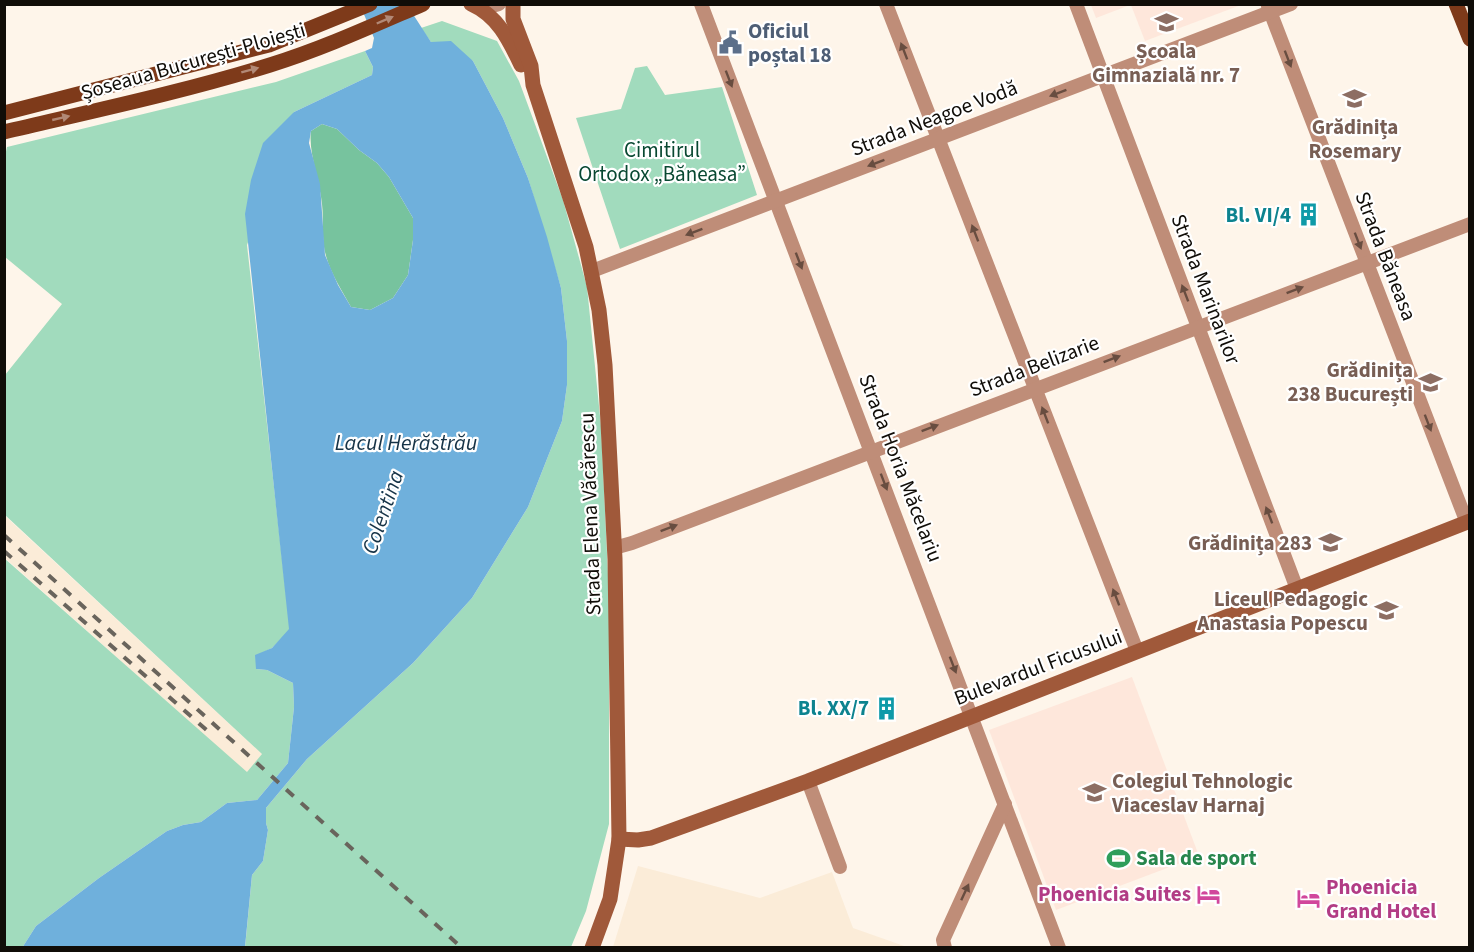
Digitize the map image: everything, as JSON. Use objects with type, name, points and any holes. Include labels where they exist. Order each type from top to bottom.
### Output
[{"type":"main road","name":"Șoseaua București-Ploiești","points":[[4,113],[247,51],[286,39],[370,4]]},
{"type":"main road","name":"Șoseaua București-Ploiești","points":[[4,132],[270,65],[348,36],[423,4]]},
{"type":"main road","points":[[1456,4],[1470,39]]},
{"type":"street","points":[[476,7],[499,4]]},
{"type":"street","name":"Strada Elena Văcărescu","points":[[513,4],[513,19],[531,66],[533,85]]},
{"type":"street","name":"Strada Horia Măcelariu","points":[[701,4],[1059,948]]},
{"type":"street","points":[[886,4],[1137,651]]},
{"type":"street","name":"Strada Marinarilor","points":[[1076,4],[1297,589]]},
{"type":"street","name":"Strada Neagoe Vodă","points":[[592,271],[1103,76],[1268,9],[1291,4]]},
{"type":"street","name":"Strada Elena Văcărescu","points":[[476,7],[499,25],[533,85],[576,214],[592,271],[599,310],[605,365],[614,548],[619,839],[610,899],[592,948]]},
{"type":"street","name":"Strada Băneasa","points":[[1268,9],[1468,522]]},
{"type":"street","name":"Strada Belizarie","points":[[614,548],[1470,224]]},
{"type":"street","name":"Bulevardul Ficusului","points":[[619,839],[651,838],[808,781],[1468,522]]},
{"type":"street","points":[[808,781],[840,867]]},
{"type":"street","points":[[945,948],[943,940],[1005,804]]},
{"type":"shaded area","name":"Școala Gimnazială nr. 7","points":[[1091,5],[1130,5],[1096,18]]},
{"type":"shaded area","name":"Școala Gimnazială nr. 7","points":[[1131,5],[1241,5],[1145,41]]},
{"type":"shaded area","points":[[4,515],[262,754],[247,773],[5,558]]},
{"type":"shaded area","name":"Colegiul Tehnologic Viaceslav Harnaj","points":[[1132,677],[1199,856],[1056,910],[989,730]]},
{"type":"shaded area","points":[[638,866],[760,898],[832,872],[853,928],[907,947],[613,947]]},
{"type":"green space","points":[[442,21],[497,41],[519,81],[563,200],[587,287],[601,426],[609,595],[609,824],[586,911],[571,947],[245,948],[252,875],[263,861],[268,830],[266,808],[307,759],[413,663],[472,598],[528,507],[562,421],[567,385],[567,341],[561,288],[528,178],[503,118],[473,61],[431,42],[421,28]]},
{"type":"green space","points":[[365,51],[373,67],[372,75],[294,112],[247,245],[290,630],[272,648],[260,654],[256,669],[267,670],[293,683],[294,707],[288,763],[257,800],[227,803],[201,822],[167,831],[99,878],[36,926],[22,948],[4,947],[4,558],[247,772],[262,754],[5,515],[5,375],[62,304],[5,257],[5,156],[7,147],[276,82]]},
{"type":"green space","name":"Cimitirul Ortodox „Băneasa”","points":[[647,66],[665,95],[722,87],[757,195],[620,249],[576,118],[621,109],[635,68]]},
{"type":"green space","points":[[322,124],[337,129],[377,163],[389,177],[413,218],[413,240],[408,275],[393,298],[370,310],[351,307],[326,256],[322,204],[311,139],[311,131]]},
{"type":"water","name":"Lacul Herăstrău","points":[[360,5],[407,5],[431,42],[451,41],[473,61],[503,118],[528,178],[561,288],[567,341],[567,385],[562,421],[528,507],[472,598],[413,663],[307,759],[266,808],[268,830],[263,861],[252,875],[245,947],[22,948],[36,926],[99,878],[167,831],[201,822],[227,803],[257,800],[288,763],[294,707],[293,683],[267,670],[256,669],[255,655],[272,648],[289,629],[245,214],[251,180],[263,143],[294,112],[372,75],[373,67],[365,51],[372,48],[374,38]],"holes":[[[322,124],[337,129],[377,163],[389,177],[413,218],[413,240],[408,275],[393,298],[370,310],[351,307],[325,255],[320,184],[309,143],[311,131]]]},
{"type":"tram line","points":[[1467,4],[1470,11]]},
{"type":"railway","points":[[4,535],[462,948]]},
{"type":"railway","points":[[4,551],[211,734]]},
{"type":"place","name":"Școala Gimnazială nr. 7","points":[[1166,23]]},
{"type":"place","name":"Oficiul poștal 18","points":[[730,43]]},
{"type":"place","name":"Grădinița Rosemary","points":[[1355,99]]},
{"type":"place","name":"Bl. VI/4","points":[[1309,215]]},
{"type":"place","name":"Grădinița 238 București","points":[[1431,382]]},
{"type":"place","name":"Grădinița 283","points":[[1330,543]]},
{"type":"place","name":"Liceul Pedagogic Anastasia Popescu","points":[[1386,611]]},
{"type":"place","name":"Bl. XX/7","points":[[887,708]]},
{"type":"place","name":"Colegiul Tehnologic Viaceslav Harnaj","points":[[1094,793]]},
{"type":"place","name":"Sala de sport","points":[[1118,858]]},
{"type":"place","name":"Phoenicia Suites","points":[[1209,894]]},
{"type":"place","name":"Phoenicia Grand Hotel","points":[[1308,899]]},
{"type":"water label","name":"Colentina","points":[[382,512]]}]
